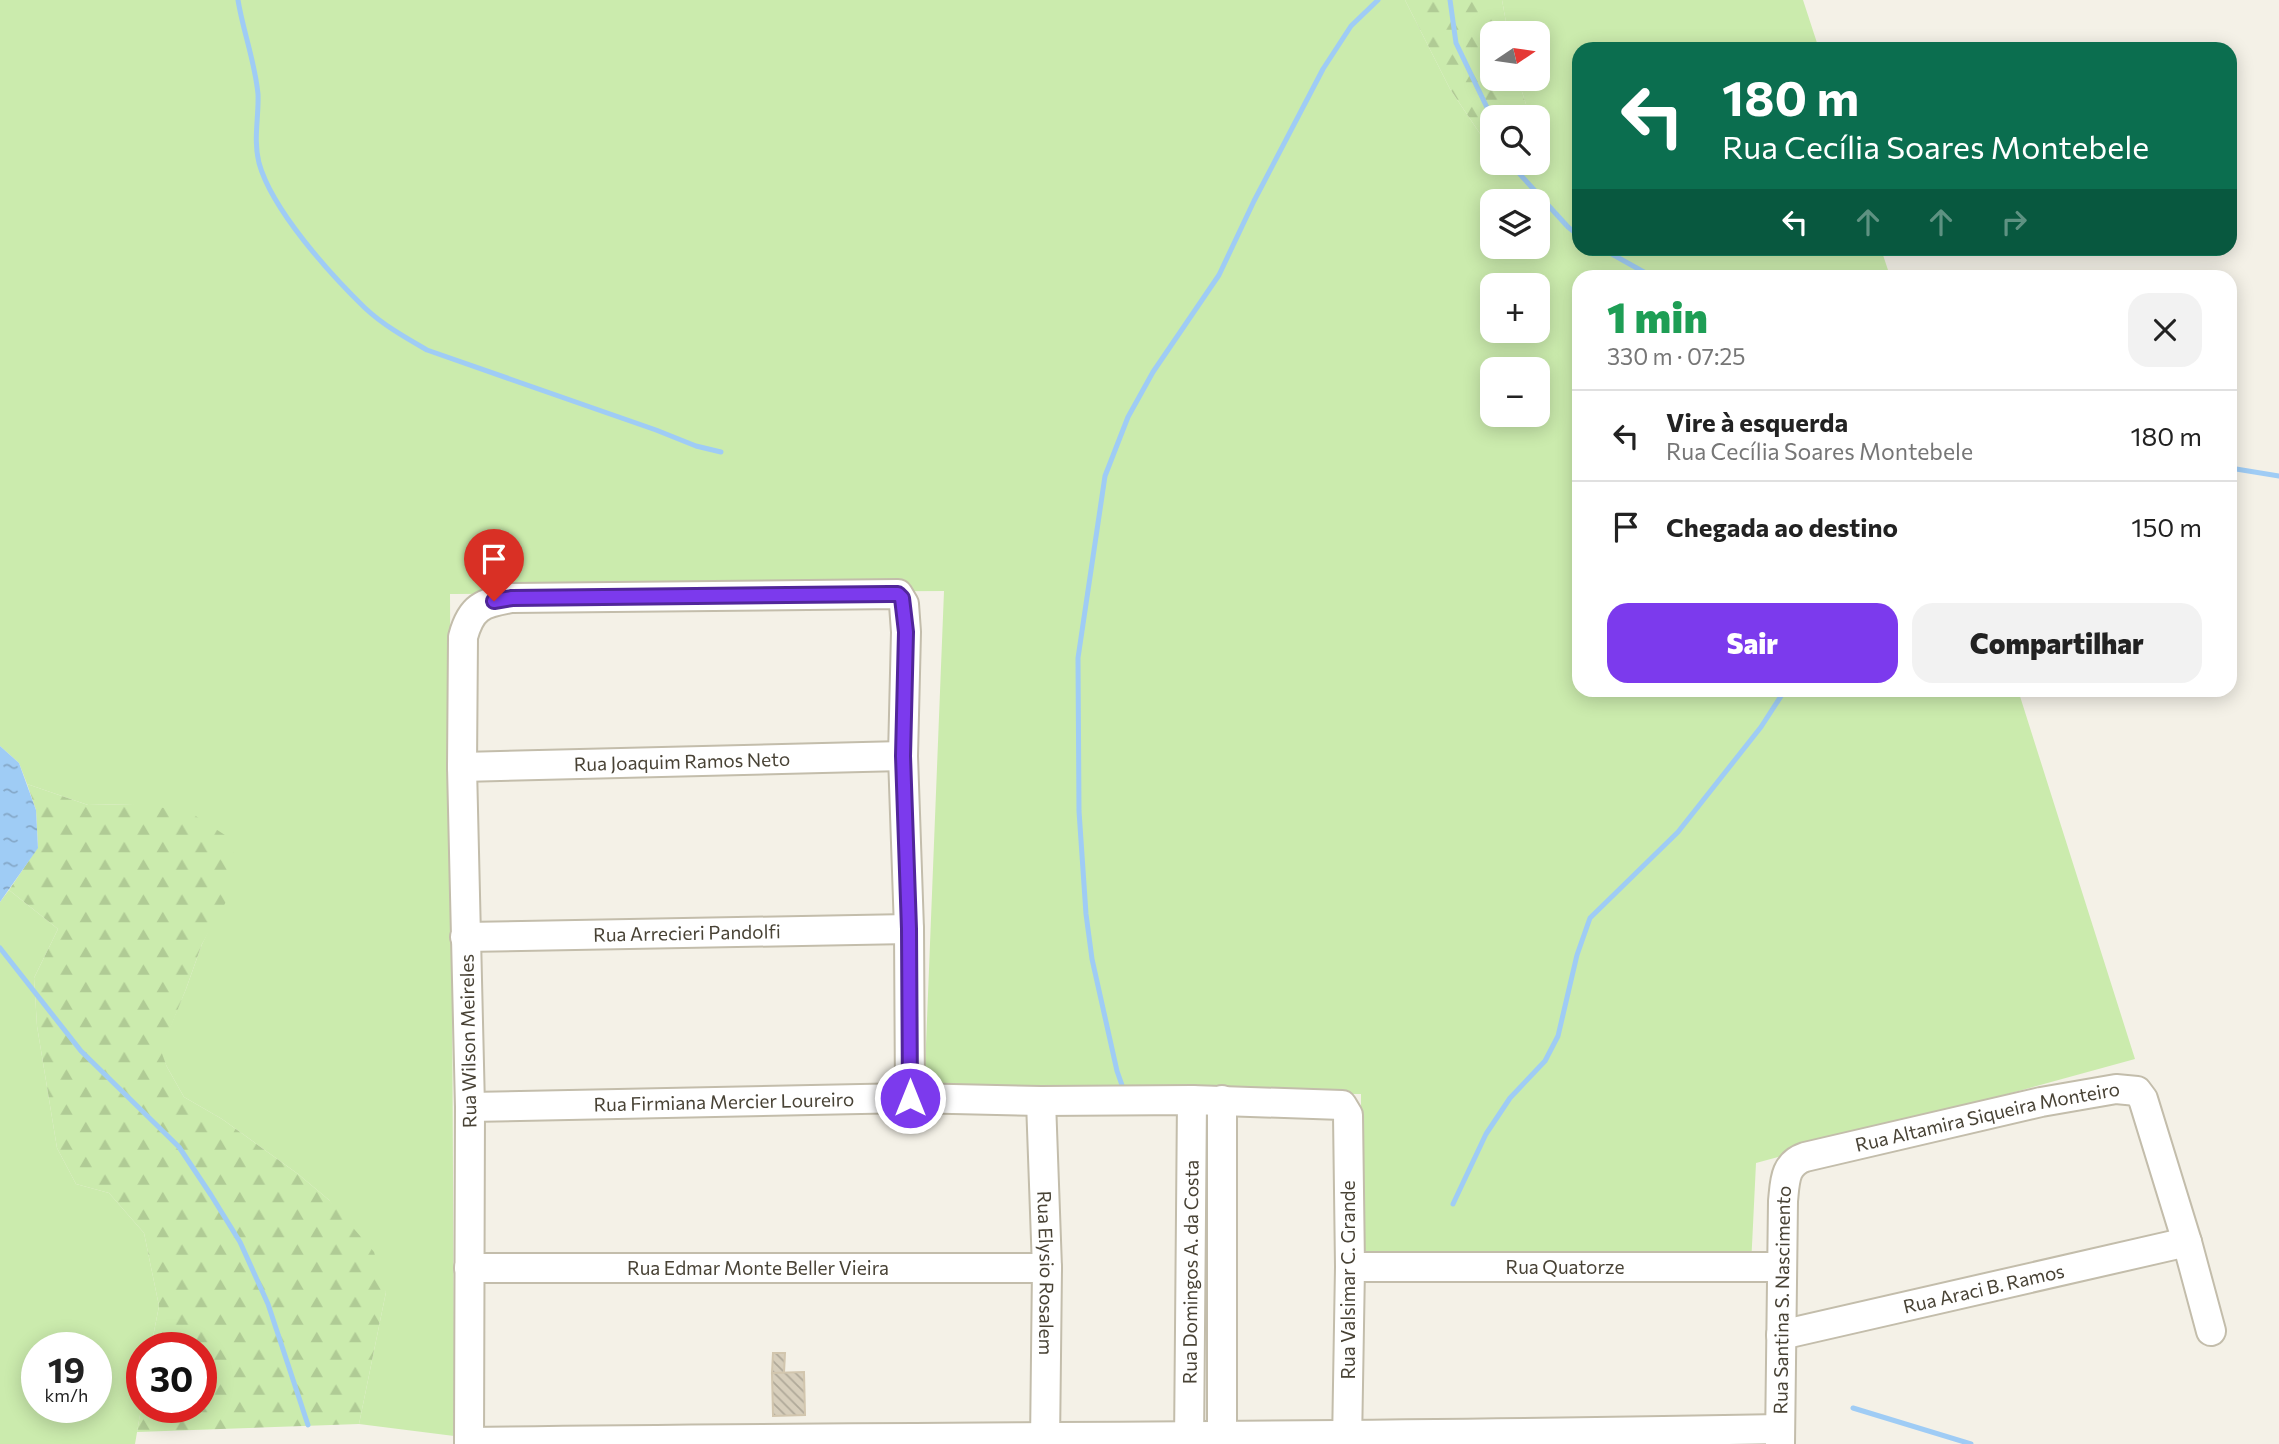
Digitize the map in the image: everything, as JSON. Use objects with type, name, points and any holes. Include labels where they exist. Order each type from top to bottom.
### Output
[{"type":"street","name":"Rua Wilson Meireles","points":[[469,1443],[470,1107],[462,767],[463,637],[468,618],[474,610],[494,601],[512,598],[898,594],[904,604],[906,632],[903,756]]},
{"type":"street","name":"Rua Joaquim Ramos Neto","points":[[462,767],[903,756]]},
{"type":"street","points":[[903,756],[909,929],[910,1098]]},
{"type":"street","name":"Rua Arrecieri Pandolfi","points":[[465,937],[909,929]]},
{"type":"street","name":"Rua Altamira Siqueira Monteiro","points":[[1796,1160],[2041,1102],[2129,1089],[2137,1091],[2143,1099],[2211,1331]]},
{"type":"street","name":"Rua Firmiana Mercier Loureiro","points":[[470,1107],[910,1098],[1041,1101],[1222,1100],[1338,1104],[1348,1115]]},
{"type":"street","name":"Rua Domingos A. da Costa","points":[[1189,1439],[1192,1100]]},
{"type":"street","name":"Rua Domingos A. da Costa","points":[[1222,1100],[1222,1439]]},
{"type":"street","name":"Rua Elysio Rosalem","points":[[1041,1101],[1047,1268],[1045,1440]]},
{"type":"street","name":"Rua Valsimar C. Grande","points":[[1347,1439],[1350,1267],[1348,1115]]},
{"type":"street","name":"Rua Santina S. Nascimento","points":[[1780,1437],[1781,1267],[1786,1178],[1788,1168],[1796,1160]]},
{"type":"street","name":"Rua Araci B. Ramos","points":[[1781,1335],[2187,1242]]},
{"type":"street","points":[[1190,1265],[1221,1267]]},
{"type":"street","name":"Rua Quatorze","points":[[1350,1267],[1781,1267]]},
{"type":"street","name":"Rua Edmar Monte Beller Vieira","points":[[469,1268],[1047,1268]]},
{"type":"street","points":[[469,1443],[1347,1439],[1575,1433],[1780,1437]]},
{"type":"green space","points":[[0,0],[1405,0],[1450,89],[1480,134],[1480,175],[1550,175],[1550,105],[1526,105],[1522,91],[1550,91],[1550,21],[1506,21],[1502,0],[1803,0],[1817,42],[1572,42],[1572,256],[1883,256],[1888,270],[1572,270],[1572,697],[2020,697],[2135,1059],[1756,1163],[1751,1266],[1361,1267],[1361,1094],[924,1095],[944,591],[450,594],[454,1367],[470,1438],[359,1424],[386,1292],[329,1200],[222,1119],[184,1097],[160,1051],[211,926],[133,804],[88,805],[27,784],[19,763],[0,746]]},
{"type":"green space","points":[[1405,0],[1502,0],[1506,21],[1480,21],[1480,91],[1522,91],[1526,105],[1480,105],[1480,134],[1450,89]]},
{"type":"green space","points":[[27,784],[88,805],[133,804],[188,811],[228,837],[237,862],[231,893],[202,944],[161,1051],[184,1097],[222,1119],[298,1174],[329,1200],[374,1252],[386,1292],[359,1424],[137,1432],[139,1423],[217,1423],[217,1332],[154,1332],[159,1306],[144,1233],[109,1193],[76,1184],[57,1148],[37,1026],[34,978],[58,929],[9,890],[38,847],[36,810]]},
{"type":"green space","points":[[9,890],[58,929],[34,978],[37,1026],[57,1148],[76,1184],[109,1193],[144,1233],[159,1306],[154,1332],[126,1332],[126,1423],[139,1423],[135,1444],[0,1444],[0,902]]},
{"type":"water","points":[[0,746],[19,763],[36,810],[38,848],[0,902]]},
{"type":"building","points":[[773,1353],[785,1353],[784,1373],[772,1373]]},
{"type":"building","points":[[804,1372],[805,1415],[773,1416],[772,1373]]},
{"type":"waterway","points":[[238,0],[258,94],[257,154],[266,181],[289,221],[336,278],[365,308],[387,326],[427,350],[696,446],[721,452]]},
{"type":"waterway","points":[[1123,1088],[1092,959],[1079,811],[1078,658],[1105,476],[1128,417],[1153,372],[1219,275],[1254,201],[1323,69],[1351,26],[1378,0]]},
{"type":"waterway","points":[[1450,0],[1456,43],[1486,105]]},
{"type":"waterway","points":[[1521,175],[1572,230]]},
{"type":"waterway","points":[[1615,256],[1640,270]]},
{"type":"waterway","points":[[2237,469],[2279,476]]},
{"type":"waterway","points":[[1453,1204],[1486,1134],[1510,1098],[1545,1061],[1558,1036],[1577,955],[1590,918],[1678,832],[1761,727],[1780,697]]},
{"type":"waterway","points":[[0,948],[81,1051],[179,1147],[211,1195],[240,1242],[268,1304],[308,1425]]},
{"type":"waterway","points":[[1853,1408],[1971,1444]]},
{"type":"route","points":[[494,601],[512,598],[889,594],[898,594],[902,598],[906,632],[903,756],[909,929],[910,1098]]}]
